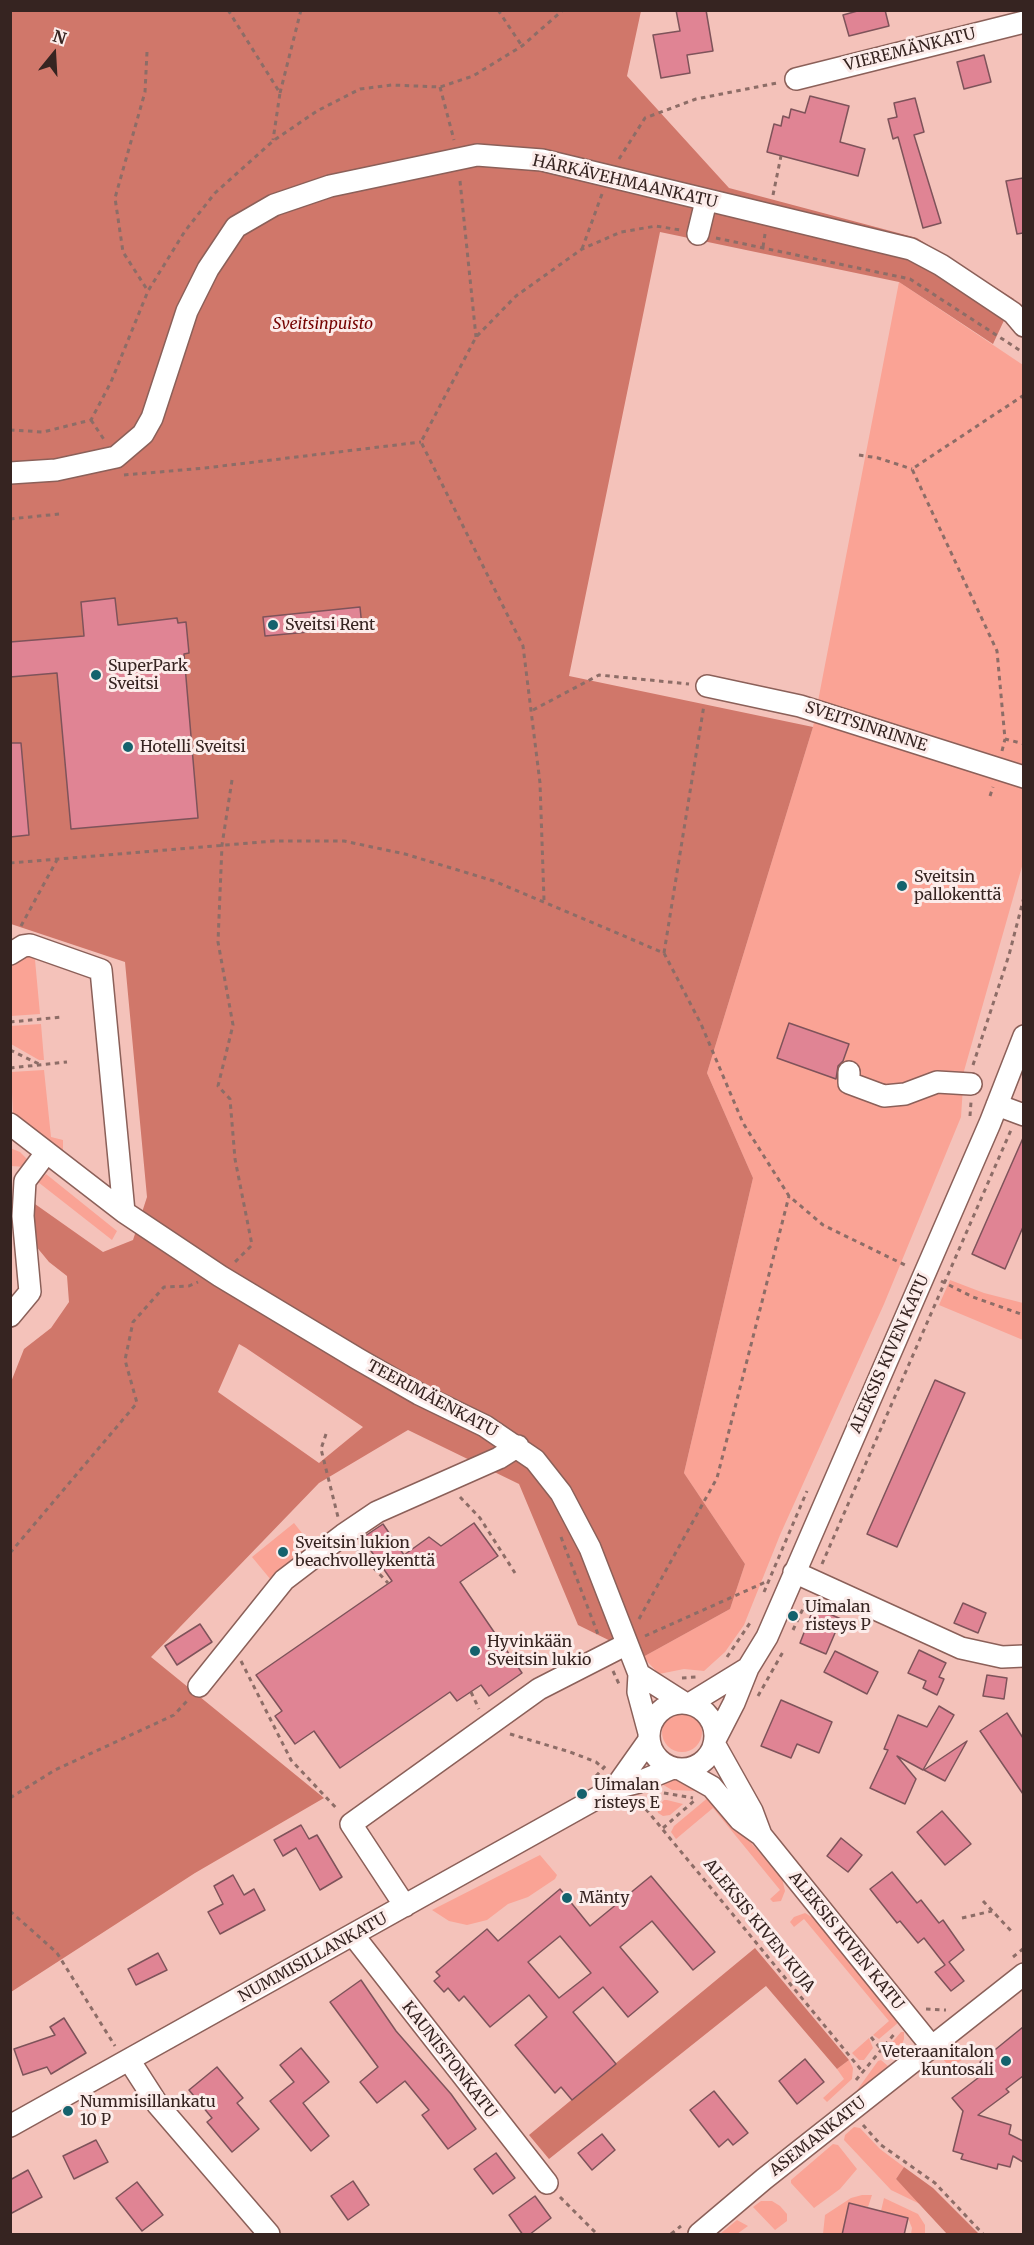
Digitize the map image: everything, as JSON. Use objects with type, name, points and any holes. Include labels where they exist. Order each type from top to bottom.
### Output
[{"type":"street","name":"VIEREMÄNKATU","points":[[796,79],[1023,22]]},
{"type":"street","name":"HÄRKÄVEHMAANKATU","points":[[10,473],[56,470],[116,457],[143,434],[153,418],[187,311],[208,269],[236,227],[274,205],[330,186],[477,155],[542,160],[911,249],[941,265],[1020,316]]},
{"type":"street","points":[[698,234],[706,201]]},
{"type":"street","name":"SVEITSINRINNE","points":[[707,686],[800,706],[1023,777]]},
{"type":"street","points":[[10,954],[23,946],[30,945],[101,970],[124,1212]]},
{"type":"street","name":"ALEKSIS KIVEN KATU","points":[[761,1835],[752,1811],[715,1742],[738,1695],[748,1668],[767,1637],[997,1105],[1023,1036]]},
{"type":"street","points":[[849,1072],[849,1083],[884,1096],[905,1094],[937,1082],[971,1084]]},
{"type":"street","points":[[997,1105],[1023,1115]]},
{"type":"street","name":"TEERIMÄENKATU","points":[[10,1124],[214,1282],[419,1394],[485,1426],[518,1446],[542,1468],[576,1518],[590,1548],[625,1645],[639,1674],[638,1692],[649,1736]]},
{"type":"street","points":[[10,1316],[30,1292],[22,1216],[26,1181],[46,1153]]},
{"type":"street","points":[[200,1686],[284,1580],[377,1512],[499,1458],[518,1446]]},
{"type":"street","points":[[794,1572],[961,1648],[1002,1657],[1023,1656]]},
{"type":"street","points":[[405,1906],[351,1824],[539,1689],[625,1645]]},
{"type":"street","name":"ALEKSIS KIVEN KATU","points":[[687,1703],[748,1668]]},
{"type":"street","points":[[639,1674],[707,1713],[715,1729],[715,1742],[702,1763],[677,1769],[657,1757],[649,1736],[657,1714],[664,1708],[687,1703]]},
{"type":"street","name":"NUMMISILLANKATU","points":[[615,1788],[649,1736]]},
{"type":"street","name":"ALEKSIS KIVEN KATU","points":[[677,1769],[712,1787],[740,1820],[761,1835],[932,2047]]},
{"type":"street","name":"NUMMISILLANKATU","points":[[10,2126],[123,2055],[353,1935],[615,1788],[677,1769]]},
{"type":"street","name":"KAUNISTONKATU","points":[[353,1935],[547,2183]]},
{"type":"street","name":"ASEMANKATU","points":[[699,2235],[1023,1974]]},
{"type":"street","points":[[123,2055],[158,2105],[269,2235]]},
{"type":"path","points":[[228,10],[280,93]]},
{"type":"path","points":[[273,141],[280,93],[301,10]]},
{"type":"path","points":[[498,10],[522,46]]},
{"type":"path","points":[[147,52],[145,92],[115,198],[123,252],[148,291]]},
{"type":"path","points":[[582,249],[608,176],[645,118],[696,99],[796,79]]},
{"type":"path","points":[[440,87],[457,149]]},
{"type":"path","points":[[460,181],[476,337]]},
{"type":"path","points":[[421,442],[476,337],[516,296],[582,249],[621,232],[656,225],[910,279],[1023,353]]},
{"type":"path","points":[[912,469],[1023,395]]},
{"type":"path","points":[[10,430],[43,432],[90,420]]},
{"type":"path","points":[[119,476],[421,442]]},
{"type":"path","points":[[421,442],[523,646],[533,710],[540,783],[544,900]]},
{"type":"path","points":[[859,455],[878,458],[912,469],[997,651],[1005,739],[1023,744]]},
{"type":"path","points":[[10,519],[59,514]]},
{"type":"path","points":[[533,710],[599,675],[707,686],[664,953],[701,1024],[743,1123],[789,1196],[823,1225],[973,1297],[1023,1315]]},
{"type":"path","points":[[10,1553],[137,1403],[125,1360],[133,1322],[164,1287],[214,1282],[252,1245],[235,1159],[230,1100],[218,1086],[233,1025],[218,942],[222,845],[232,780]]},
{"type":"path","points":[[10,863],[274,841],[344,841],[405,854],[494,881],[544,900],[664,953]]},
{"type":"path","points":[[19,930],[58,858]]},
{"type":"path","points":[[966,1126],[971,1116],[971,1070],[1009,955],[1023,897]]},
{"type":"path","points":[[10,1022],[62,1017]]},
{"type":"path","points":[[10,1050],[41,1065]]},
{"type":"path","points":[[10,1068],[67,1062]]},
{"type":"path","points":[[625,1645],[717,1478],[789,1196]]},
{"type":"path","points":[[905,1266],[910,1255]]},
{"type":"path","points":[[189,1276],[198,1282]]},
{"type":"path","points":[[445,1480],[480,1518],[515,1573]]},
{"type":"path","points":[[760,1600],[811,1483]]},
{"type":"path","points":[[560,1537],[622,1694]]},
{"type":"path","points":[[625,1645],[768,1580]]},
{"type":"path","points":[[722,1663],[734,1649],[756,1610]]},
{"type":"path","points":[[232,1647],[252,1678],[291,1760],[351,1824]]},
{"type":"path","points":[[658,1686],[675,1679],[698,1677]]},
{"type":"path","points":[[10,1798],[55,1770],[174,1715],[200,1686]]},
{"type":"path","points":[[570,1752],[603,1767]]},
{"type":"path","points":[[656,1790],[671,1796],[697,1798]]},
{"type":"path","name":"ALEKSIS KIVEN KUJA","points":[[637,1799],[862,2071],[880,2049]]},
{"type":"path","points":[[983,1901],[1012,1933]]},
{"type":"path","points":[[10,1911],[57,1953],[123,2055]]},
{"type":"path","points":[[962,1918],[992,1911]]},
{"type":"path","points":[[880,2049],[910,2019]]},
{"type":"path","points":[[870,2037],[900,2072]]},
{"type":"path","points":[[859,2120],[881,2145],[935,2183],[983,2235]]},
{"type":"path","points":[[547,2183],[597,2235]]},
{"type":"shaded area","points":[[899,282],[1023,365],[1023,863],[964,1071],[961,1117],[884,1304],[780,1535],[744,1625],[725,1652],[704,1671],[684,1669],[659,1674],[643,1657],[730,1609],[745,1564],[684,1473],[753,1178],[707,1073],[813,727]]},
{"type":"shaded area","points":[[26,955],[34,957],[35,960],[40,1014],[11,1016],[11,965]]},
{"type":"shaded area","points":[[41,1024],[44,1060],[39,1060],[11,1044],[10,1026]]},
{"type":"shaded area","points":[[44,1070],[51,1137],[63,1140],[63,1154],[17,1120],[13,1113],[11,1072]]},
{"type":"shaded area","points":[[10,1148],[20,1152],[30,1162],[26,1167],[11,1166]]},
{"type":"shaded area","points":[[46,1174],[117,1231],[112,1240],[38,1182]]},
{"type":"shaded area","points":[[950,1280],[984,1293],[1023,1303],[1023,1340],[939,1305]]},
{"type":"shaded area","name":"Sveitsin lukion beachvolleykenttä","points":[[294,1523],[313,1547],[271,1580],[252,1557]]},
{"type":"shaded area","points":[[682,1712],[690,1713],[696,1718],[701,1724],[701,1740],[696,1746],[690,1751],[682,1752],[674,1751],[668,1746],[663,1740],[662,1732],[663,1724],[668,1718],[674,1713]]},
{"type":"shaded area","points":[[679,1777],[698,1791],[672,1790],[660,1783]]},
{"type":"shaded area","points":[[710,1796],[782,1878],[785,1891],[781,1901],[773,1902],[770,1899],[780,1890],[713,1808],[676,1839],[671,1832],[674,1826]]},
{"type":"shaded area","points":[[664,1800],[683,1804],[670,1815],[663,1816],[658,1813],[657,1807]]},
{"type":"shaded area","points":[[540,1855],[557,1875],[555,1879],[528,1897],[508,1904],[487,1920],[467,1925],[449,1921],[432,1910]]},
{"type":"shaded area","points":[[805,1913],[815,1919],[899,2022],[879,2039],[873,2035],[889,2021],[804,1919],[794,1927],[790,1922],[794,1917]]},
{"type":"shaded area","points":[[901,2032],[904,2032],[904,2039],[896,2060],[889,2046]]},
{"type":"shaded area","points":[[869,2038],[873,2048],[864,2060],[859,2060],[852,2053]]},
{"type":"shaded area","points":[[959,2044],[967,2056],[951,2068],[942,2058]]},
{"type":"shaded area","points":[[849,2060],[853,2068],[852,2079],[827,2102],[823,2098],[844,2079],[837,2069]]},
{"type":"shaded area","points":[[881,2060],[888,2066],[855,2093],[878,2061]]},
{"type":"shaded area","points":[[854,2127],[860,2128],[880,2149],[904,2167],[896,2179],[922,2205],[891,2190],[844,2140],[845,2135]]},
{"type":"shaded area","points":[[833,2144],[838,2145],[857,2169],[840,2189],[814,2208],[791,2183],[791,2180]]},
{"type":"shaded area","points":[[872,2195],[868,2207],[849,2203],[842,2234],[823,2234],[825,2215],[851,2198]]},
{"type":"shaded area","points":[[884,2198],[918,2214],[925,2225],[925,2234],[911,2234],[912,2228],[908,2218],[881,2211]]},
{"type":"shaded area","points":[[761,2201],[772,2201],[780,2206],[787,2214],[787,2221],[775,2230],[753,2207]]},
{"type":"shaded area","points":[[737,2220],[748,2226],[737,2234],[720,2234]]},
{"type":"green space","name":"Sveitsinpuisto","points":[[11,11],[641,11],[627,76],[729,188],[917,238],[1014,299],[993,344],[899,282],[660,232],[569,676],[813,727],[707,1073],[753,1178],[684,1473],[745,1564],[730,1609],[643,1657],[578,1625],[519,1484],[408,1430],[319,1483],[151,1657],[324,1798],[195,1873],[11,1992],[11,1382],[24,1349],[51,1328],[69,1302],[67,1276],[49,1262],[35,1245],[32,1225],[35,1204],[103,1252],[133,1240],[147,1197],[125,962],[11,924]],"holes":[[[239,1344],[363,1427],[319,1463],[218,1392]]]},
{"type":"green space","points":[[755,1948],[849,2060],[837,2069],[766,1986],[549,2159],[529,2135]]},
{"type":"green space","points":[[904,2167],[933,2188],[979,2234],[947,2234],[896,2179]]},
{"type":"building","points":[[676,10],[706,10],[713,51],[687,55],[690,73],[661,78],[653,35],[680,31]]},
{"type":"building","points":[[861,10],[885,10],[889,26],[849,36],[843,15]]},
{"type":"building","points":[[984,55],[991,82],[964,89],[957,62]]},
{"type":"building","points":[[810,96],[849,106],[840,142],[865,149],[858,176],[767,152],[774,124],[781,126],[783,116],[789,118],[791,109],[805,113]]},
{"type":"building","points":[[915,98],[924,132],[914,135],[941,223],[923,228],[898,137],[893,139],[888,119],[897,117],[894,103]]},
{"type":"building","points":[[1023,178],[1023,233],[1017,234],[1006,181]]},
{"type":"building","name":"Hotelli Sveitsi","points":[[115,598],[118,625],[177,618],[178,623],[186,622],[189,653],[184,654],[198,818],[71,829],[57,673],[10,677],[10,642],[84,636],[81,602]]},
{"type":"building","points":[[360,607],[362,627],[265,636],[263,617]]},
{"type":"building","points":[[10,743],[21,743],[29,835],[10,837]]},
{"type":"building","points":[[789,1023],[849,1044],[843,1061],[838,1066],[836,1079],[777,1058]]},
{"type":"building","points":[[1023,1138],[1023,1227],[1005,1269],[972,1254]]},
{"type":"building","points":[[935,1380],[965,1393],[897,1547],[867,1534]]},
{"type":"building","name":"Hyvinkään Sveitsin lukio","points":[[474,1523],[498,1556],[460,1582],[522,1673],[489,1696],[481,1685],[457,1701],[450,1692],[340,1768],[314,1731],[295,1744],[275,1716],[282,1711],[256,1675],[392,1581],[362,1538],[383,1524],[404,1555],[429,1537],[441,1546]]},
{"type":"building","points":[[963,1603],[986,1613],[978,1633],[954,1623]]},
{"type":"building","points":[[814,1607],[841,1619],[826,1654],[800,1643]]},
{"type":"building","points":[[200,1624],[212,1642],[177,1665],[165,1646]]},
{"type":"building","points":[[919,1650],[946,1663],[939,1677],[944,1679],[937,1695],[923,1688],[926,1681],[908,1673]]},
{"type":"building","points":[[835,1651],[878,1672],[867,1694],[824,1672]]},
{"type":"building","points":[[987,1675],[1007,1678],[1004,1699],[983,1696]]},
{"type":"building","points":[[781,1700],[832,1722],[819,1753],[797,1744],[791,1758],[761,1746]]},
{"type":"building","points":[[939,1706],[954,1715],[923,1770],[897,1756],[916,1779],[905,1804],[870,1788],[888,1750],[884,1749],[898,1715],[927,1727]]},
{"type":"building","points":[[1007,1713],[1023,1738],[1023,1794],[980,1731]]},
{"type":"building","points":[[967,1741],[945,1781],[924,1770]]},
{"type":"building","points":[[942,1811],[971,1844],[945,1865],[917,1832]]},
{"type":"building","points":[[301,1825],[309,1839],[317,1835],[342,1877],[320,1890],[296,1848],[283,1856],[274,1840]]},
{"type":"building","points":[[841,1838],[862,1855],[848,1872],[827,1856]]},
{"type":"building","points":[[892,1872],[917,1903],[921,1900],[939,1923],[943,1920],[964,1950],[949,1962],[964,1981],[951,1991],[935,1972],[945,1965],[924,1938],[918,1943],[900,1921],[897,1923],[870,1889]]},
{"type":"building","points":[[233,1875],[244,1895],[254,1889],[265,1910],[220,1934],[208,1912],[223,1904],[214,1886]]},
{"type":"building","points":[[651,1876],[715,1952],[693,1970],[652,1921],[620,1947],[658,1992],[628,2017],[603,1987],[573,2012],[616,2064],[572,2100],[561,2087],[555,2093],[515,2045],[547,2017],[529,1995],[490,2027],[464,1996],[459,2001],[448,1988],[444,1992],[434,1981],[440,1976],[436,1972],[487,1929],[498,1941],[560,1889],[590,1926]],"holes":[[[560,1936],[591,1973],[559,1998],[528,1962]]]},
{"type":"building","points":[[158,1953],[167,1970],[136,1985],[128,1969]]},
{"type":"building","points":[[361,1980],[396,2031],[451,2094],[476,2129],[448,2149],[422,2115],[429,2110],[405,2081],[377,2103],[360,2082],[378,2067],[330,2002]]},
{"type":"building","points":[[64,2018],[86,2053],[51,2074],[47,2067],[23,2075],[14,2049],[55,2035],[50,2027]]},
{"type":"building","points":[[1023,2027],[1023,2076],[1006,2089],[1009,2092],[978,2115],[1011,2125],[1009,2134],[1023,2141],[1023,2162],[1013,2156],[1010,2167],[998,2164],[997,2169],[961,2159],[963,2154],[953,2151],[963,2111],[952,2098],[987,2071],[980,2062]]},
{"type":"building","points":[[301,2048],[329,2082],[303,2103],[329,2136],[311,2151],[270,2101],[294,2082],[280,2065]]},
{"type":"building","points":[[805,2059],[824,2082],[797,2104],[779,2081]]},
{"type":"building","points":[[217,2067],[243,2098],[237,2103],[259,2129],[232,2152],[207,2122],[212,2118],[189,2090]]},
{"type":"building","points":[[714,2091],[748,2133],[733,2145],[728,2139],[719,2147],[690,2110]]},
{"type":"building","points":[[602,2134],[615,2150],[592,2170],[578,2153]]},
{"type":"building","points":[[96,2140],[108,2162],[74,2179],[63,2156]]},
{"type":"building","points":[[496,2153],[515,2178],[493,2194],[474,2169]]},
{"type":"building","points":[[28,2170],[42,2197],[10,2214],[10,2180]]},
{"type":"building","points":[[353,2181],[369,2205],[348,2220],[331,2196]]},
{"type":"building","points":[[137,2182],[163,2215],[142,2231],[116,2198]]},
{"type":"building","points":[[535,2196],[551,2218],[529,2235],[523,2235],[509,2215]]},
{"type":"building","points":[[849,2203],[908,2218],[904,2235],[842,2235]]},
{"type":"place","name":"Sveitsi Rent","points":[[273,625]]},
{"type":"place","name":"SuperPark Sveitsi","points":[[96,675]]},
{"type":"place","name":"Hotelli Sveitsi","points":[[128,747]]},
{"type":"place","name":"Sveitsin pallokenttä","points":[[902,886]]},
{"type":"place","name":"Sveitsin lukion beachvolleykenttä","points":[[283,1552]]},
{"type":"place","name":"Uimalan risteys P","points":[[793,1616]]},
{"type":"place","name":"Hyvinkään Sveitsin lukio","points":[[475,1651]]},
{"type":"place","name":"Uimalan risteys E","points":[[582,1794]]},
{"type":"place","name":"Mänty","points":[[567,1898]]},
{"type":"place","name":"Veteraanitalon kuntosali","points":[[1006,2061]]},
{"type":"place","name":"Nummisillankatu 10 P","points":[[68,2111]]}]
